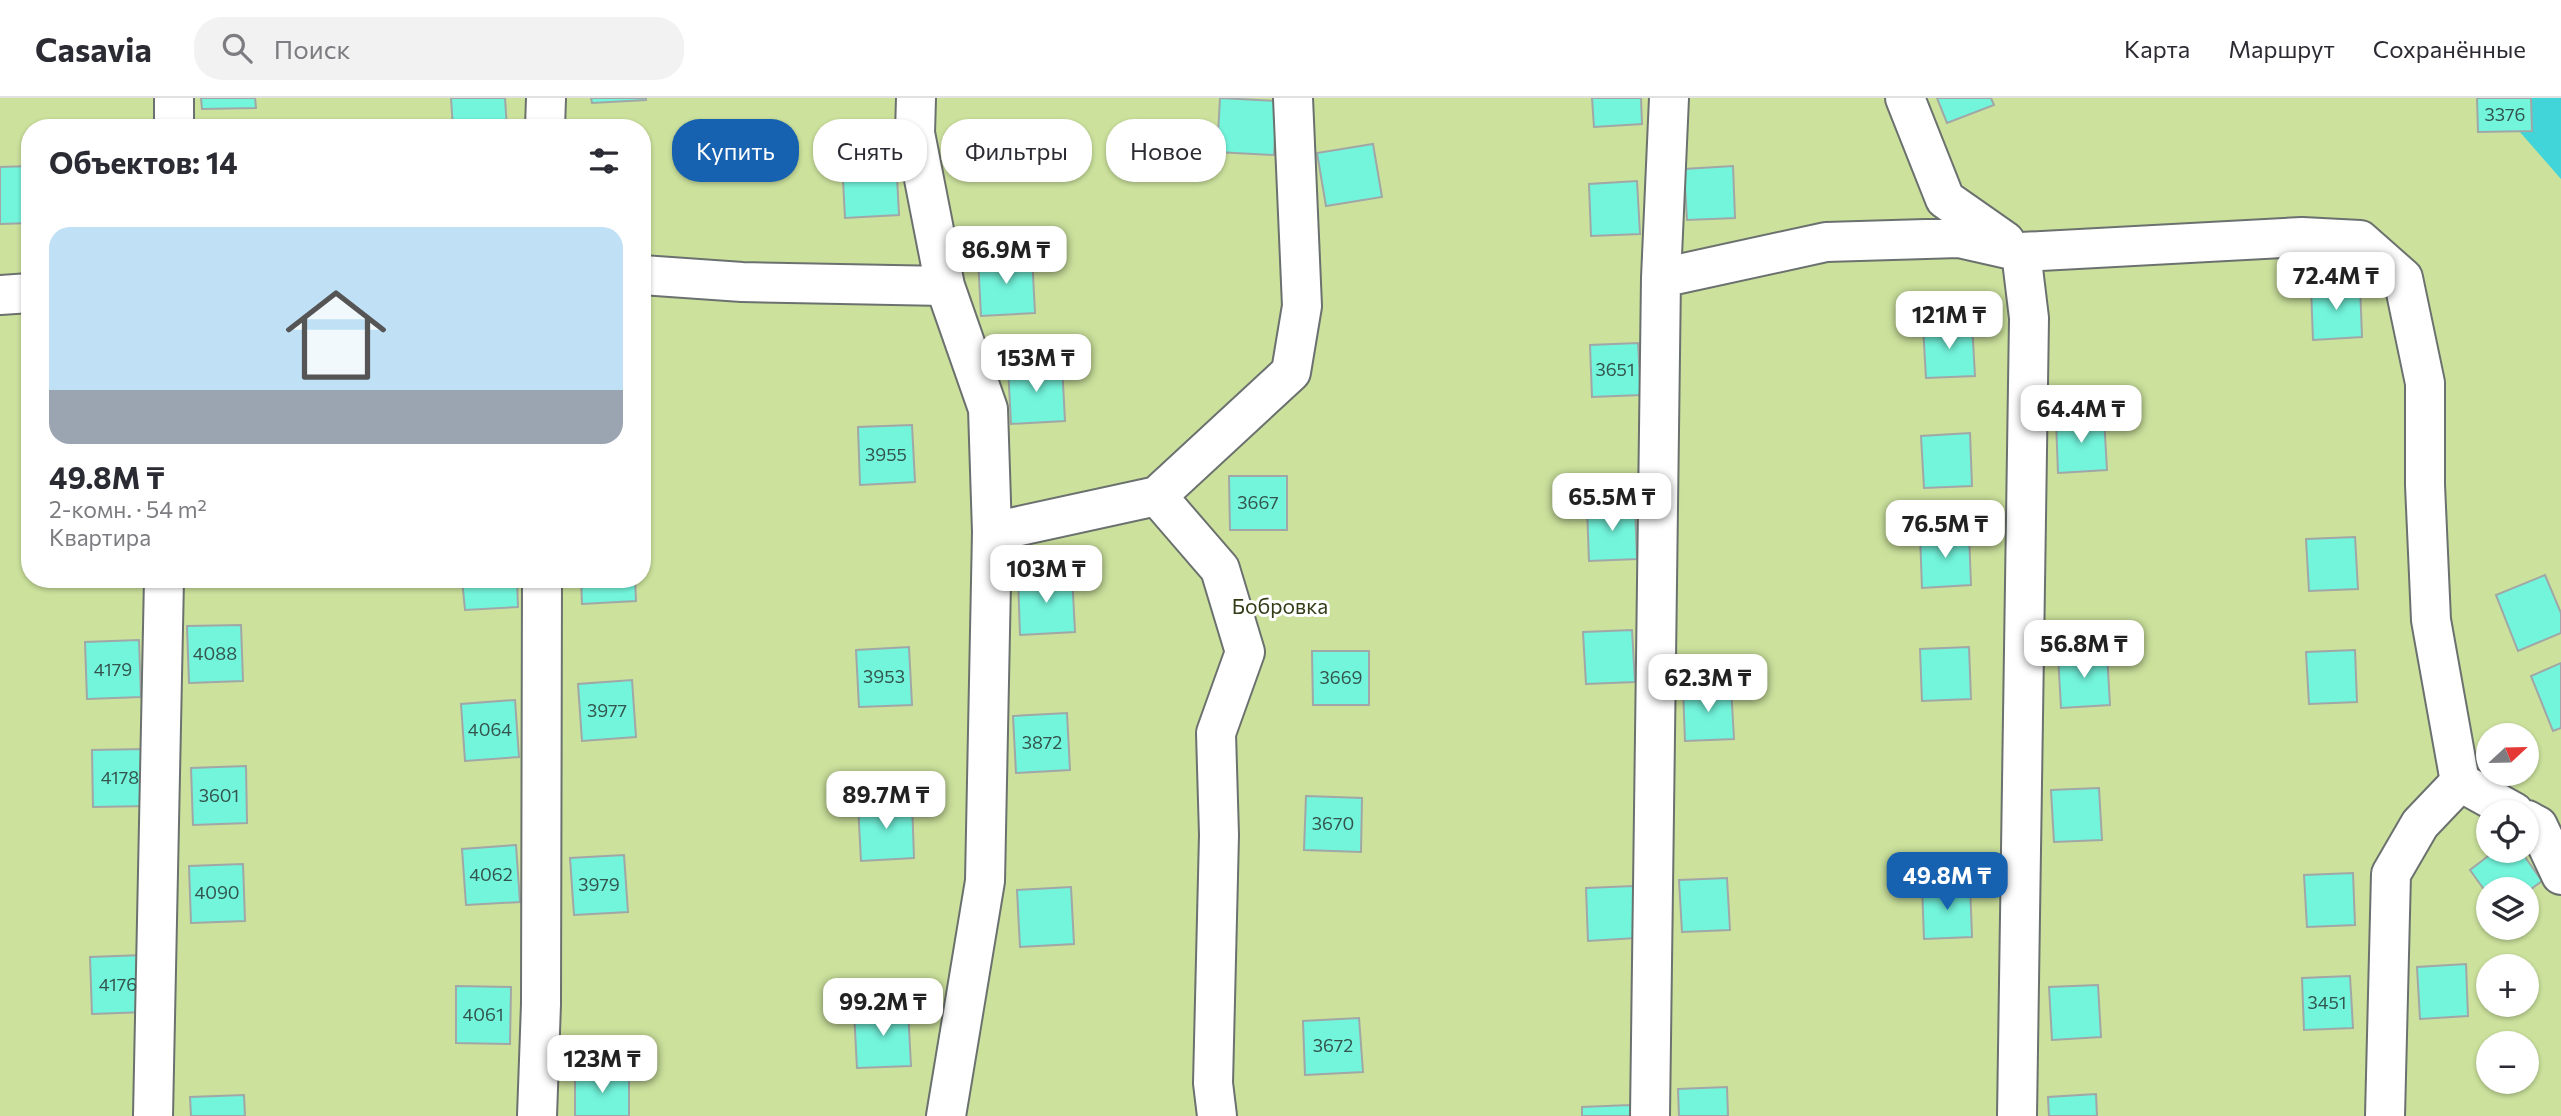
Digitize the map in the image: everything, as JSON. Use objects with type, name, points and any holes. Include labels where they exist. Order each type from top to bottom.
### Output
[{"type":"street","points":[[174,98],[174,119]]},
{"type":"street","points":[[545,119],[546,98]]},
{"type":"street","points":[[916,98],[915,133],[945,286],[988,409],[992,532],[985,881],[946,1116]]},
{"type":"street","points":[[992,532],[1157,496],[1290,372],[1303,306],[1293,98]]},
{"type":"street","points":[[1650,1116],[1661,278],[1669,98]]},
{"type":"street","points":[[1905,98],[1945,199],[2021,252],[2029,318],[2017,1116]]},
{"type":"street","points":[[1661,278],[1826,242],[1959,238],[2021,252],[2302,237],[2360,240],[2403,278],[2425,383],[2425,485],[2431,620],[2452,790]]},
{"type":"street","points":[[651,276],[742,282],[945,286]]},
{"type":"street","points":[[0,295],[21,294]]},
{"type":"street","points":[[1157,496],[1220,569],[1245,652],[1216,733],[1219,835],[1213,1083],[1217,1116]]},
{"type":"street","points":[[153,1116],[164,588]]},
{"type":"street","points":[[537,1116],[541,1004],[542,588]]},
{"type":"street","points":[[2452,790],[2480,800]]},
{"type":"street","points":[[2385,1116],[2391,874],[2420,824],[2452,790]]},
{"type":"street","points":[[2539,828],[2561,875]]},
{"type":"green space","name":"Бобровка","points":[[0,98],[2561,98],[2561,1116],[0,1116]]},
{"type":"water","points":[[2490,98],[2561,98],[2561,179]]},
{"type":"building","points":[[201,98],[255,98],[256,108],[202,109]]},
{"type":"building","points":[[451,98],[505,98],[506,119],[452,119]]},
{"type":"building","points":[[591,98],[646,98],[646,100],[592,103]]},
{"type":"building","points":[[1220,98],[1277,101],[1274,155],[1226,152],[1226,119],[1219,119]]},
{"type":"building","points":[[1592,98],[1641,98],[1642,124],[1594,127]]},
{"type":"building","points":[[1937,98],[1991,98],[1994,105],[1947,123]]},
{"type":"building","points":[[2477,98],[2531,98],[2532,131],[2478,132]]},
{"type":"building","points":[[1373,144],[1382,197],[1326,206],[1317,153]]},
{"type":"building","points":[[21,166],[21,223],[0,224],[0,167]]},
{"type":"building","points":[[1733,166],[1735,218],[1687,220],[1684,169]]},
{"type":"building","points":[[1637,181],[1640,234],[1591,236],[1589,184]]},
{"type":"building","points":[[843,182],[897,182],[899,215],[845,218]]},
{"type":"building","points":[[1032,256],[1035,313],[981,316],[978,258]]},
{"type":"building","points":[[2360,285],[2362,337],[2313,340],[2311,287]]},
{"type":"building","points":[[1972,324],[1975,376],[1926,378],[1923,326]]},
{"type":"building","points":[[1638,343],[1641,395],[1592,397],[1590,345]]},
{"type":"building","points":[[1062,364],[1065,421],[1011,424],[1008,367]]},
{"type":"building","points":[[2104,418],[2107,470],[2058,473],[2056,420]]},
{"type":"building","points":[[912,425],[915,482],[860,485],[858,427]]},
{"type":"building","points":[[1970,433],[1972,486],[1924,488],[1921,436]]},
{"type":"building","points":[[1229,476],[1287,476],[1287,530],[1230,530]]},
{"type":"building","points":[[1635,506],[1637,559],[1589,561],[1587,508]]},
{"type":"building","points":[[1969,533],[1971,585],[1922,588],[1920,536]]},
{"type":"building","points":[[2355,537],[2358,589],[2309,591],[2306,539]]},
{"type":"building","points":[[1072,575],[1075,632],[1020,635],[1018,578]]},
{"type":"building","points":[[2545,575],[2561,613],[2561,633],[2518,651],[2496,595]]},
{"type":"building","points":[[463,588],[517,588],[518,607],[465,610]]},
{"type":"building","points":[[581,588],[635,588],[636,601],[582,604]]},
{"type":"building","points":[[241,625],[243,681],[189,683],[187,626]]},
{"type":"building","points":[[1632,630],[1635,682],[1586,684],[1583,632]]},
{"type":"building","points":[[139,640],[141,697],[87,699],[85,642]]},
{"type":"building","points":[[909,647],[912,705],[859,707],[856,650]]},
{"type":"building","points":[[1969,647],[1971,699],[1922,701],[1920,649]]},
{"type":"building","points":[[2355,650],[2357,702],[2309,704],[2306,652]]},
{"type":"building","points":[[1312,651],[1369,651],[1369,705],[1313,705]]},
{"type":"building","points":[[2107,653],[2110,705],[2061,708],[2058,655]]},
{"type":"building","points":[[2561,663],[2561,728],[2553,731],[2531,676]]},
{"type":"building","points":[[632,680],[636,737],[582,741],[578,684]]},
{"type":"building","points":[[1731,687],[1734,739],[1685,741],[1683,689]]},
{"type":"building","points":[[515,700],[519,757],[465,761],[461,704]]},
{"type":"building","points":[[1067,713],[1070,770],[1016,773],[1013,716]]},
{"type":"building","points":[[146,749],[148,806],[93,807],[92,750]]},
{"type":"building","points":[[246,766],[247,823],[193,825],[191,768]]},
{"type":"building","points":[[2099,788],[2102,840],[2054,842],[2051,790]]},
{"type":"building","points":[[1306,796],[1362,798],[1361,852],[1304,850]]},
{"type":"building","points":[[912,802],[914,858],[861,861],[858,804]]},
{"type":"building","points":[[516,845],[520,902],[466,905],[462,849]]},
{"type":"building","points":[[624,855],[628,912],[574,915],[570,858]]},
{"type":"building","points":[[2479,863],[2529,863],[2542,881],[2539,883],[2539,877],[2476,878],[2470,870]]},
{"type":"building","points":[[243,864],[245,921],[191,923],[189,866]]},
{"type":"building","points":[[2353,873],[2355,925],[2307,927],[2304,875]]},
{"type":"building","points":[[1727,878],[1730,930],[1682,932],[1679,880]]},
{"type":"building","points":[[1970,884],[1972,937],[1924,939],[1922,886]]},
{"type":"building","points":[[1634,886],[1636,938],[1588,941],[1586,888]]},
{"type":"building","points":[[1071,887],[1074,944],[1020,947],[1017,890]]},
{"type":"building","points":[[144,955],[146,1012],[92,1014],[90,957]]},
{"type":"building","points":[[2466,964],[2468,1016],[2420,1019],[2417,967]]},
{"type":"building","points":[[2350,976],[2353,1028],[2304,1030],[2302,978]]},
{"type":"building","points":[[2098,985],[2101,1037],[2052,1040],[2049,987]]},
{"type":"building","points":[[456,986],[511,987],[510,1044],[456,1043]]},
{"type":"building","points":[[908,1009],[911,1066],[857,1068],[854,1011]]},
{"type":"building","points":[[1359,1018],[1363,1072],[1305,1075],[1303,1021]]},
{"type":"building","points":[[575,1074],[629,1075],[629,1116],[575,1116]]},
{"type":"building","points":[[1727,1087],[1728,1116],[1679,1116],[1678,1089]]},
{"type":"building","points":[[2096,1094],[2097,1116],[2049,1116],[2048,1097]]},
{"type":"building","points":[[244,1095],[245,1116],[191,1116],[190,1097]]},
{"type":"building","points":[[1630,1105],[1631,1116],[1582,1116],[1582,1107]]}]
